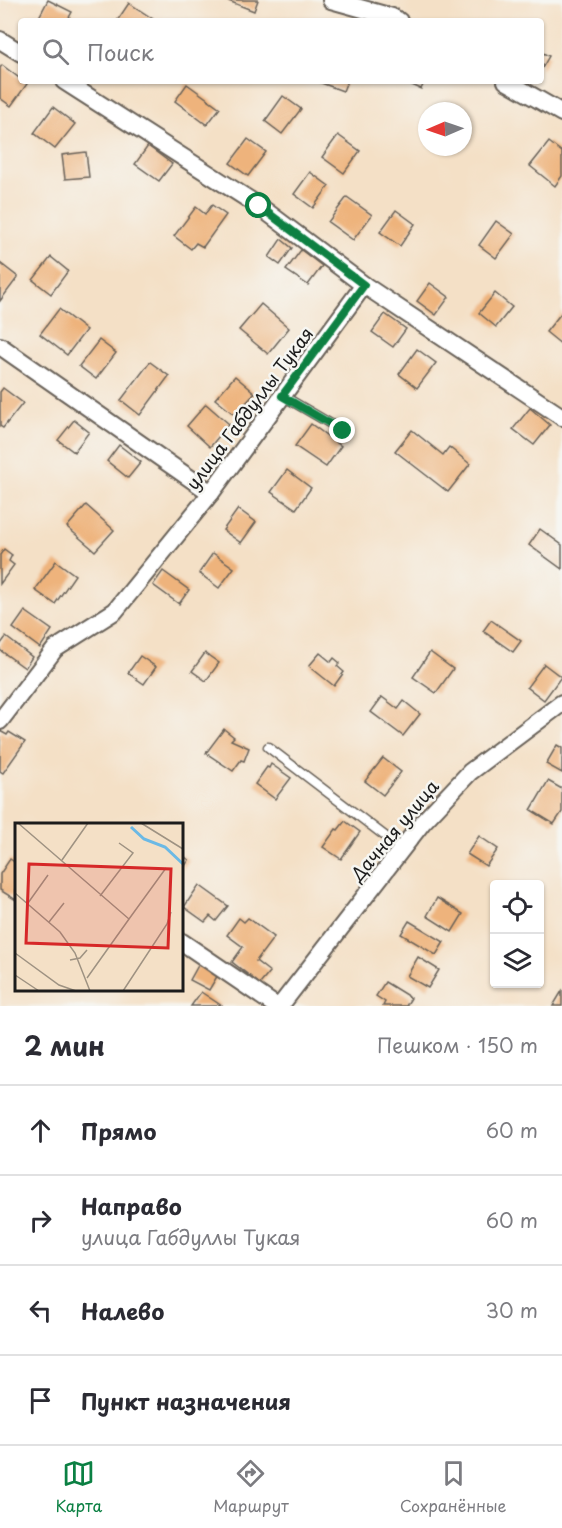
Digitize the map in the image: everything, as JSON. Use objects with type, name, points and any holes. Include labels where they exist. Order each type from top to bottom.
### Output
[{"type":"street","points":[[331,0],[394,18]]},
{"type":"street","points":[[0,40],[18,51]]},
{"type":"street","points":[[69,84],[259,206],[364,285],[562,417]]},
{"type":"street","points":[[511,84],[562,113]]},
{"type":"street","name":"улица Габдуллы Тукая","points":[[0,721],[55,649],[115,611],[211,493],[364,285]]},
{"type":"street","points":[[0,346],[211,493]]},
{"type":"street","name":"Дачная улица","points":[[278,1006],[422,823],[470,772],[562,703]]},
{"type":"street","points":[[183,943],[278,1006]]},
{"type":"lane","points":[[282,396],[343,431]]},
{"type":"lane","points":[[268,747],[402,849]]},
{"type":"building","points":[[48,0],[72,12],[69,18],[39,18]]},
{"type":"building","points":[[226,0],[258,0],[254,11]]},
{"type":"building","points":[[129,3],[152,18],[119,18]]},
{"type":"building","points":[[544,54],[549,56],[544,65]]},
{"type":"building","points":[[2,65],[18,77],[18,84],[27,84],[11,106],[0,98],[0,68]]},
{"type":"building","points":[[187,84],[220,108],[207,125],[175,101]]},
{"type":"building","points":[[324,84],[346,84],[343,91]]},
{"type":"building","points":[[410,84],[424,84],[421,89]]},
{"type":"building","points":[[283,96],[301,109],[282,134],[265,121]]},
{"type":"building","points":[[53,107],[75,124],[55,149],[34,133]]},
{"type":"building","points":[[338,135],[360,151],[344,173],[322,157]]},
{"type":"building","points":[[248,139],[266,152],[248,176],[230,163]]},
{"type":"building","points":[[549,142],[562,152],[562,176],[555,186],[530,166]]},
{"type":"building","points":[[148,146],[172,164],[159,181],[135,164]]},
{"type":"building","points":[[86,152],[89,177],[65,179],[62,155]]},
{"type":"building","points":[[310,172],[329,186],[313,208],[294,194]]},
{"type":"building","points":[[347,197],[372,215],[353,240],[328,222]]},
{"type":"building","points":[[212,205],[226,215],[203,247],[196,243],[191,249],[174,236],[196,207],[205,214]]},
{"type":"building","points":[[396,210],[415,224],[400,246],[380,232]]},
{"type":"building","points":[[496,221],[514,234],[496,258],[479,245]]},
{"type":"building","points":[[281,239],[292,248],[280,265],[269,257]]},
{"type":"building","points":[[301,250],[322,266],[308,285],[286,270]]},
{"type":"building","points":[[51,257],[68,271],[51,294],[33,280]]},
{"type":"building","points":[[0,263],[18,277],[0,301]]},
{"type":"building","points":[[430,283],[449,297],[436,315],[417,301]]},
{"type":"building","points":[[495,293],[512,307],[496,327],[479,313]]},
{"type":"building","points":[[261,304],[289,328],[268,354],[239,330]]},
{"type":"building","points":[[59,309],[86,330],[67,355],[40,334]]},
{"type":"building","points":[[562,312],[562,345],[546,332]]},
{"type":"building","points":[[385,314],[406,329],[393,347],[372,332]]},
{"type":"building","points":[[99,340],[116,353],[96,379],[79,366]]},
{"type":"building","points":[[417,349],[436,363],[417,388],[399,374]]},
{"type":"building","points":[[150,362],[169,376],[140,415],[121,400]]},
{"type":"building","points":[[235,376],[255,393],[235,415],[215,399]]},
{"type":"building","points":[[3,388],[23,403],[3,428],[0,426],[0,392]]},
{"type":"building","points":[[206,404],[229,424],[210,447],[187,426]]},
{"type":"building","points":[[530,408],[550,425],[534,445],[513,429]]},
{"type":"building","points":[[74,420],[89,432],[74,452],[58,440]]},
{"type":"building","points":[[311,424],[341,446],[326,467],[295,446]]},
{"type":"building","points":[[412,430],[443,455],[449,447],[470,464],[448,492],[395,451]]},
{"type":"building","points":[[119,445],[141,462],[128,478],[107,461]]},
{"type":"building","points":[[287,470],[311,488],[296,509],[271,492]]},
{"type":"building","points":[[86,505],[114,530],[95,551],[67,527]]},
{"type":"building","points":[[238,509],[256,522],[241,543],[223,530]]},
{"type":"building","points":[[540,529],[562,545],[562,569],[529,545]]},
{"type":"building","points":[[4,549],[12,555],[9,561],[14,565],[0,584],[0,555]]},
{"type":"building","points":[[213,553],[234,568],[219,588],[199,573]]},
{"type":"building","points":[[56,561],[75,575],[55,604],[35,590]]},
{"type":"building","points":[[163,571],[189,590],[179,604],[153,585]]},
{"type":"building","points":[[25,611],[52,630],[40,648],[13,628]]},
{"type":"building","points":[[491,620],[521,641],[513,652],[483,631]]},
{"type":"building","points":[[6,637],[32,657],[25,668],[0,650],[0,645]]},
{"type":"building","points":[[430,652],[453,669],[436,693],[413,677]]},
{"type":"building","points":[[205,653],[219,663],[206,681],[192,671]]},
{"type":"building","points":[[320,653],[331,662],[334,658],[340,663],[337,666],[344,672],[334,686],[309,666]]},
{"type":"building","points":[[140,656],[156,667],[144,684],[128,673]]},
{"type":"building","points":[[544,664],[561,677],[544,700],[527,687]]},
{"type":"building","points":[[382,697],[398,709],[404,701],[420,714],[403,736],[371,712]]},
{"type":"building","points":[[224,729],[234,737],[231,740],[249,748],[244,761],[241,760],[233,771],[206,753]]},
{"type":"building","points":[[0,731],[7,735],[9,732],[25,742],[3,773],[0,771]]},
{"type":"building","points":[[557,745],[562,748],[562,773],[546,764]]},
{"type":"building","points":[[383,758],[401,772],[383,795],[365,781]]},
{"type":"building","points":[[271,764],[291,778],[275,799],[255,784]]},
{"type":"building","points":[[548,781],[562,789],[562,812],[554,824],[531,810]]},
{"type":"building","points":[[345,821],[360,832],[341,859],[323,847]]},
{"type":"building","points":[[479,836],[498,849],[486,866],[467,854]]},
{"type":"building","points":[[183,856],[189,860],[183,869]]},
{"type":"building","points":[[10,859],[15,862],[15,899],[0,890],[0,874]]},
{"type":"building","points":[[199,885],[228,906],[216,921],[210,916],[205,922],[184,907]]},
{"type":"building","points":[[437,898],[463,914],[452,932],[427,916]]},
{"type":"building","points":[[239,918],[244,922],[248,918],[274,937],[256,961],[270,972],[260,984],[232,962],[243,947],[227,935]]},
{"type":"building","points":[[409,921],[444,942],[436,955],[401,934]]},
{"type":"building","points":[[418,957],[439,970],[428,988],[407,976]]},
{"type":"building","points":[[200,962],[219,973],[209,990],[190,980]]},
{"type":"building","points":[[385,982],[411,998],[406,1006],[383,1006],[385,1002],[376,996]]},
{"type":"building","points":[[562,991],[562,1006],[553,1006]]},
{"type":"building","points":[[201,992],[222,1006],[191,1006]]},
{"type":"route","points":[[259,206],[364,285],[282,396],[343,431]]}]
